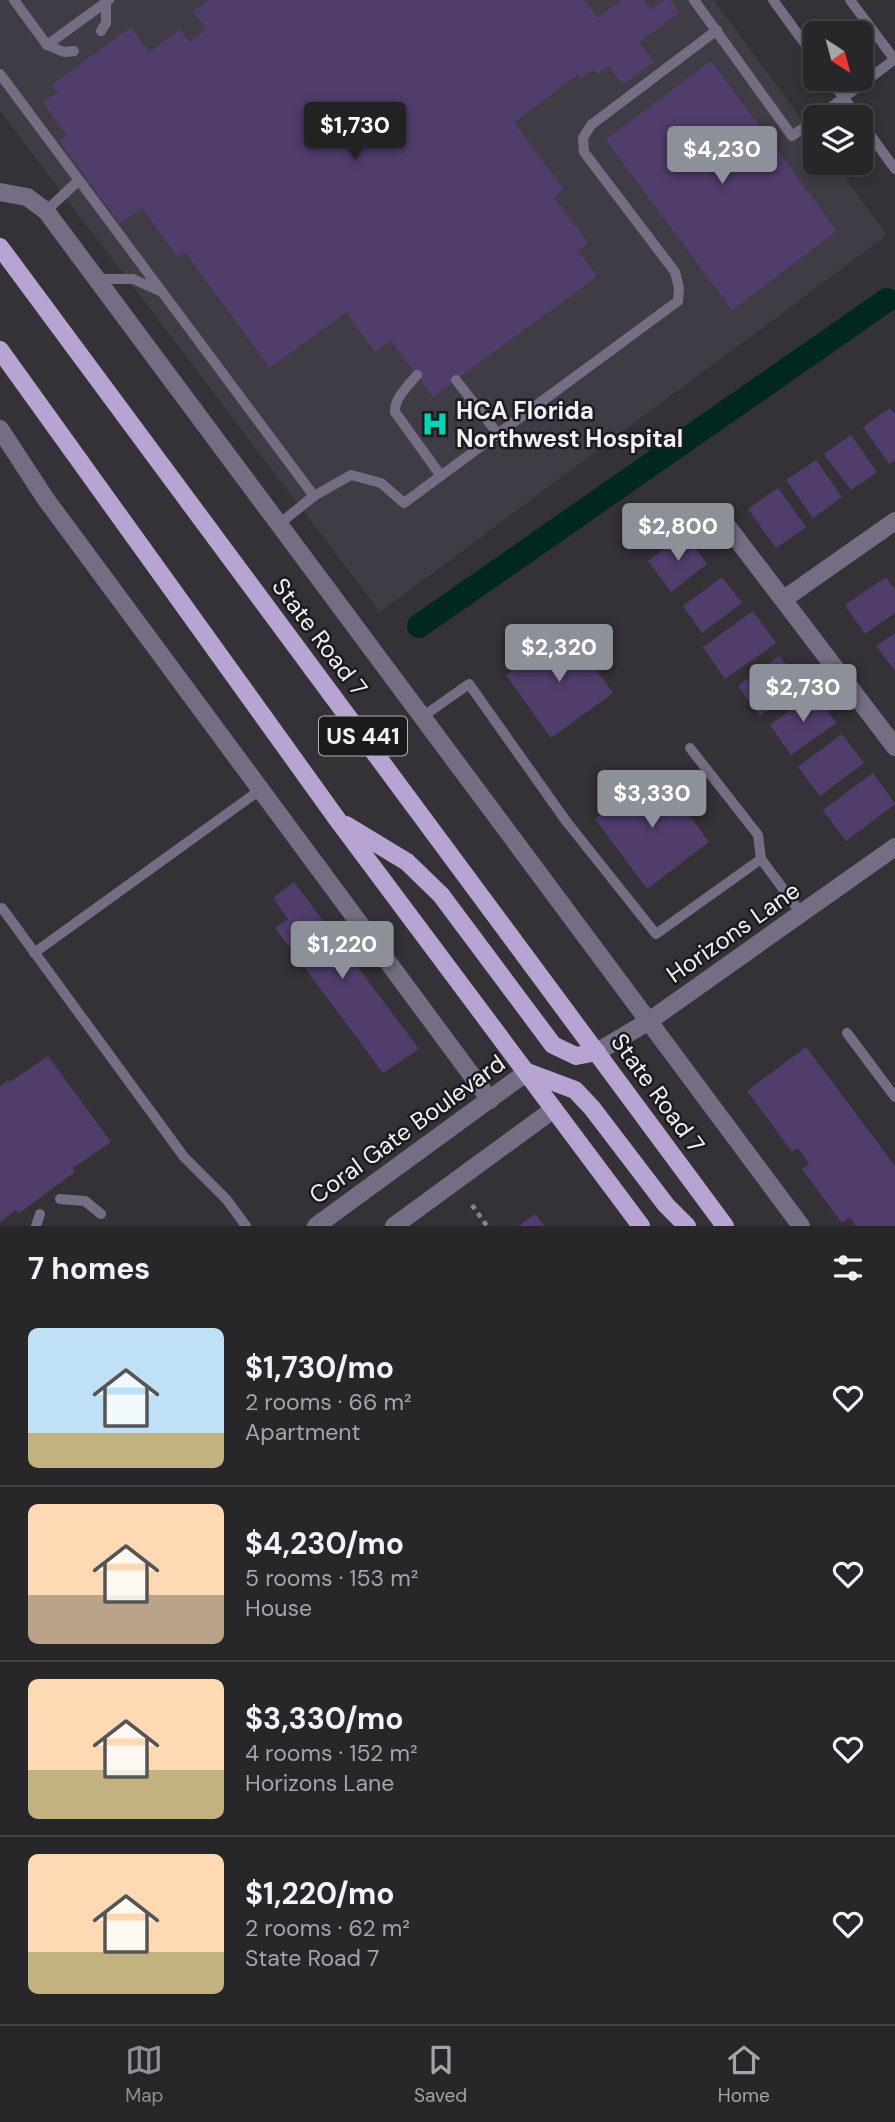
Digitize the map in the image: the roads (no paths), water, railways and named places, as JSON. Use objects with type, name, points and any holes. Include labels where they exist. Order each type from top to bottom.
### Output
[{"type":"main road","name":"State Road 7","points":[[0,247],[725,1226]]},
{"type":"main road","name":"US 441","points":[[0,350],[337,819],[641,1226]]},
{"type":"main road","points":[[337,819],[407,862],[441,895],[553,1045],[576,1056],[597,1052]]},
{"type":"main road","points":[[527,1072],[575,1090],[592,1108],[666,1205],[687,1226]]},
{"type":"street","points":[[0,192],[27,197],[46,212],[801,1226]]},
{"type":"street","points":[[0,429],[45,498],[490,1100]]},
{"type":"street","points":[[718,514],[895,747]]},
{"type":"street","points":[[784,598],[895,520]]},
{"type":"street","name":"Horizons Lane","points":[[597,1052],[649,1021],[895,847]]},
{"type":"street","name":"Coral Gate Boulevard","points":[[316,1226],[527,1072]]},
{"type":"street","points":[[394,1226],[554,1109]]},
{"type":"lane","points":[[14,0],[47,45],[64,52],[74,51]]},
{"type":"lane","points":[[694,0],[792,136],[803,128]]},
{"type":"lane","points":[[773,0],[803,41]]},
{"type":"lane","points":[[835,105],[895,60],[850,0]]},
{"type":"lane","points":[[47,45],[107,1]]},
{"type":"lane","points":[[100,31],[106,23],[107,1]]},
{"type":"lane","points":[[279,524],[314,496],[351,475],[381,483],[404,503],[678,301],[679,288],[674,272],[584,152],[583,138],[591,125],[717,30]]},
{"type":"lane","points":[[0,74],[314,496]]},
{"type":"lane","points":[[839,91],[849,105]]},
{"type":"lane","points":[[873,139],[895,169]]},
{"type":"lane","points":[[46,212],[79,180]]},
{"type":"lane","points":[[97,279],[133,279],[162,292]]},
{"type":"lane","points":[[417,375],[397,399],[395,412],[441,476]]},
{"type":"lane","points":[[456,380],[498,433]]},
{"type":"lane","points":[[422,717],[469,684],[566,821],[656,934],[761,859]]},
{"type":"lane","points":[[690,748],[758,835],[761,859],[801,914]]},
{"type":"lane","points":[[34,953],[260,790]]},
{"type":"lane","points":[[2,908],[184,1157],[227,1200],[246,1226]]},
{"type":"lane","points":[[847,1033],[895,1097]]},
{"type":"lane","points":[[60,1199],[85,1201],[102,1214]]},
{"type":"lane","points":[[36,1226],[40,1214]]},
{"type":"waterway","points":[[419,626],[887,300]]},
{"type":"place","name":"HCA Florida Northwest Hospital","points":[[435,424]]}]
